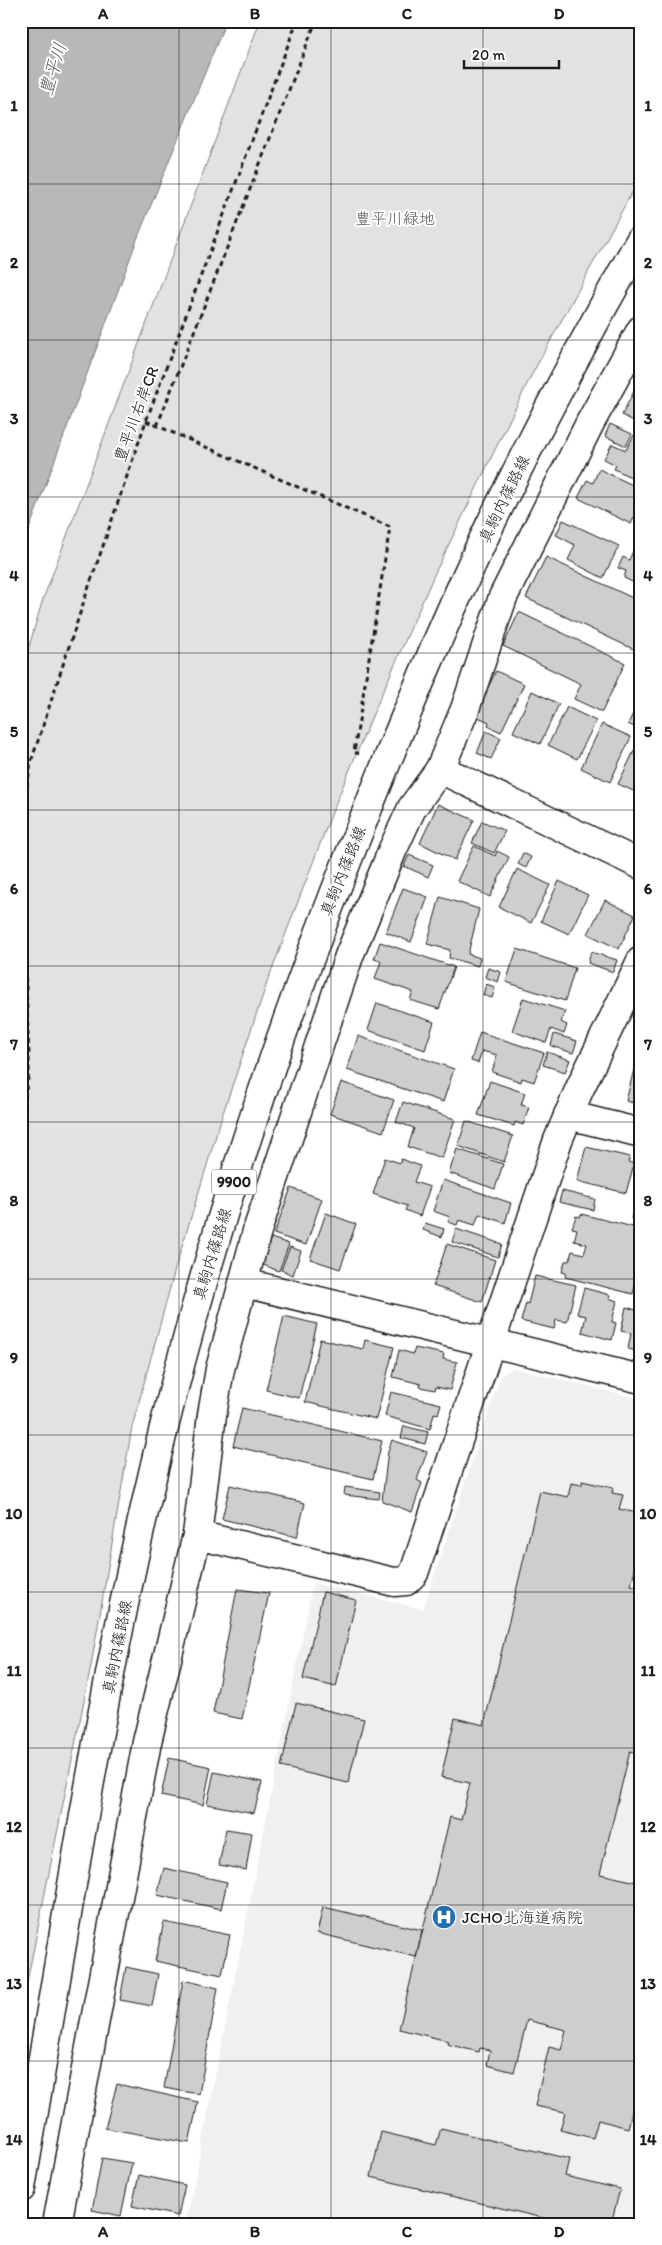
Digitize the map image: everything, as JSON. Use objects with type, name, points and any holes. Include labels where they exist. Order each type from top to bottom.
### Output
[{"type":"street","name":"真駒内篠路線","points":[[21,2188],[89,1794],[123,1614],[157,1456],[188,1337],[249,1134],[317,937],[430,658],[520,465],[558,390],[641,239]]},
{"type":"street","points":[[57,2224],[147,1742],[197,1534],[212,1415],[220,1369],[257,1231],[349,956],[412,808],[440,769],[465,709],[503,597],[590,423],[641,330]]},
{"type":"street","points":[[440,769],[641,865]]},
{"type":"street","points":[[197,1534],[394,1582],[406,1581],[414,1573],[568,1115],[641,961]]},
{"type":"street","points":[[568,1115],[641,1133]]},
{"type":"street","points":[[244,1283],[641,1379]]},
{"type":"path","name":"豊平川右岸CR","points":[[21,823],[31,762],[84,601],[146,421],[297,21]]},
{"type":"path","points":[[156,426],[316,21]]},
{"type":"path","points":[[146,421],[390,527],[354,752],[362,756]]},
{"type":"path","points":[[21,878],[29,1073],[21,1119]]},
{"type":"shaded area","name":"JCHO北海道病院","points":[[513,1368],[641,1399],[641,2224],[186,2224],[313,1583],[423,1609],[501,1375]]},
{"type":"green space","name":"豊平川緑地","points":[[260,21],[641,21],[641,176],[531,376],[434,575],[335,805],[268,980],[223,1113],[176,1266],[132,1427],[91,1666],[21,2011],[21,674],[42,602]]},
{"type":"water","name":"豊平川","points":[[21,21],[226,21],[138,237],[21,551]]},
{"type":"building","points":[[637,385],[641,387],[641,425],[622,415]]},
{"type":"building","points":[[610,424],[632,434],[626,446],[605,436]]},
{"type":"building","points":[[634,435],[641,438],[641,482],[614,469],[616,465],[604,459],[612,444],[626,450]]},
{"type":"building","points":[[599,469],[641,489],[641,503],[631,524],[578,498],[587,480],[593,483]]},
{"type":"building","points":[[563,520],[619,546],[603,578],[568,560],[575,545],[556,535]]},
{"type":"building","points":[[641,550],[641,586],[624,578],[626,571],[618,568],[623,557],[629,560],[633,551],[639,553]]},
{"type":"building","points":[[546,557],[641,602],[641,633],[633,649],[526,598]]},
{"type":"building","points":[[519,612],[625,663],[602,712],[574,699],[581,684],[503,646]]},
{"type":"building","points":[[496,671],[524,684],[501,732],[488,726],[489,722],[474,715]]},
{"type":"building","points":[[532,691],[559,704],[540,744],[513,732]]},
{"type":"building","points":[[641,699],[641,730],[628,724]]},
{"type":"building","points":[[567,707],[596,721],[577,759],[548,745]]},
{"type":"building","points":[[602,724],[631,737],[610,782],[581,768]]},
{"type":"building","points":[[486,731],[501,738],[491,759],[477,753]]},
{"type":"building","points":[[640,739],[641,791],[640,794],[618,784]]},
{"type":"building","points":[[438,804],[474,820],[455,860],[420,843]]},
{"type":"building","points":[[482,821],[505,831],[494,853],[472,843]]},
{"type":"building","points":[[474,846],[495,856],[497,851],[509,857],[490,897],[457,881]]},
{"type":"building","points":[[523,853],[531,857],[526,868],[518,864]]},
{"type":"building","points":[[409,855],[433,865],[428,877],[404,866]]},
{"type":"building","points":[[517,869],[550,885],[531,923],[499,907]]},
{"type":"building","points":[[559,881],[588,895],[569,934],[541,921]]},
{"type":"building","points":[[403,888],[428,897],[411,942],[386,932]]},
{"type":"building","points":[[440,897],[479,909],[468,954],[480,958],[478,966],[449,958],[450,950],[427,944]]},
{"type":"building","points":[[605,900],[635,915],[619,949],[588,934]]},
{"type":"building","points":[[380,942],[454,967],[439,1009],[410,1000],[413,992],[375,979],[381,961],[374,959]]},
{"type":"building","points":[[517,949],[575,968],[565,1001],[506,982]]},
{"type":"building","points":[[591,952],[617,960],[613,972],[588,963]]},
{"type":"building","points":[[488,968],[501,972],[498,982],[485,977]]},
{"type":"building","points":[[486,984],[495,987],[492,998],[483,995]]},
{"type":"building","points":[[523,998],[565,1011],[561,1022],[567,1025],[564,1034],[551,1029],[546,1043],[512,1031]]},
{"type":"building","points":[[377,1003],[434,1022],[425,1050],[368,1030]]},
{"type":"building","points":[[641,1018],[641,1045],[635,1044]]},
{"type":"building","points":[[480,1032],[544,1053],[534,1082],[522,1078],[521,1082],[492,1072],[497,1055],[482,1051],[478,1063],[471,1061]]},
{"type":"building","points":[[554,1034],[577,1041],[573,1053],[551,1046]]},
{"type":"building","points":[[358,1036],[454,1069],[443,1102],[347,1070]]},
{"type":"building","points":[[547,1052],[570,1060],[565,1072],[543,1065]]},
{"type":"building","points":[[636,1061],[641,1062],[641,1105],[626,1101]]},
{"type":"building","points":[[490,1081],[525,1093],[521,1105],[529,1107],[523,1125],[515,1122],[514,1126],[478,1115]]},
{"type":"building","points":[[341,1082],[394,1100],[383,1132],[330,1114]]},
{"type":"building","points":[[403,1102],[455,1119],[442,1158],[408,1147],[414,1128],[396,1122]]},
{"type":"building","points":[[466,1121],[513,1136],[504,1162],[458,1146]]},
{"type":"building","points":[[586,1147],[630,1157],[628,1162],[634,1164],[626,1193],[577,1181]]},
{"type":"building","points":[[457,1149],[503,1164],[495,1189],[449,1173]]},
{"type":"building","points":[[385,1158],[400,1163],[401,1159],[420,1166],[414,1182],[430,1187],[420,1216],[405,1210],[407,1206],[373,1194]]},
{"type":"building","points":[[641,1178],[641,1221],[631,1219]]},
{"type":"building","points":[[443,1180],[511,1203],[505,1223],[479,1214],[475,1225],[459,1220],[457,1225],[448,1222],[450,1217],[433,1211]]},
{"type":"building","points":[[291,1188],[322,1199],[306,1245],[274,1234]]},
{"type":"building","points":[[562,1191],[595,1199],[593,1210],[559,1202]]},
{"type":"building","points":[[326,1213],[356,1224],[340,1269],[310,1259]]},
{"type":"building","points":[[581,1214],[641,1229],[641,1278],[637,1278],[633,1294],[565,1277],[566,1273],[562,1272],[565,1261],[569,1261],[572,1251],[584,1254],[587,1244],[574,1241],[577,1229],[572,1228],[576,1216],[580,1217]]},
{"type":"building","points":[[425,1223],[444,1229],[442,1237],[423,1230]]},
{"type":"building","points":[[456,1229],[502,1244],[498,1257],[452,1242]]},
{"type":"building","points":[[271,1238],[289,1244],[279,1271],[261,1264]]},
{"type":"building","points":[[447,1244],[495,1260],[482,1302],[433,1286]]},
{"type":"building","points":[[290,1247],[301,1251],[293,1275],[281,1270]]},
{"type":"building","points":[[535,1276],[576,1285],[567,1322],[556,1320],[554,1329],[521,1321],[526,1303],[528,1304]]},
{"type":"building","points":[[584,1288],[610,1295],[609,1298],[617,1301],[612,1322],[616,1323],[612,1340],[582,1332],[586,1316],[577,1314]]},
{"type":"building","points":[[639,1301],[641,1302],[641,1352],[628,1349],[631,1333],[621,1331],[626,1307],[636,1310]]},
{"type":"building","points":[[284,1316],[317,1324],[299,1398],[266,1390]]},
{"type":"building","points":[[320,1339],[363,1349],[365,1340],[394,1347],[376,1419],[305,1402]]},
{"type":"building","points":[[415,1348],[444,1354],[443,1359],[457,1362],[450,1390],[436,1387],[435,1390],[420,1387],[421,1384],[393,1377],[399,1350],[413,1354]]},
{"type":"building","points":[[391,1392],[441,1404],[438,1414],[434,1413],[430,1429],[385,1416]]},
{"type":"building","points":[[242,1408],[382,1441],[373,1479],[233,1446]]},
{"type":"building","points":[[404,1426],[428,1432],[425,1444],[401,1438]]},
{"type":"building","points":[[392,1440],[427,1452],[417,1480],[422,1483],[412,1512],[382,1501],[388,1451]]},
{"type":"building","points":[[582,1481],[613,1488],[612,1493],[623,1495],[619,1509],[641,1514],[641,1545],[631,1585],[641,1588],[641,1754],[630,1751],[600,1874],[641,1883],[641,2075],[628,2128],[598,2120],[593,2138],[560,2130],[565,2112],[535,2106],[549,2047],[561,2050],[566,2030],[527,2020],[514,2072],[487,2065],[490,2050],[480,2048],[479,2052],[447,2044],[448,2041],[399,2029],[450,1817],[461,1820],[470,1783],[441,1777],[455,1718],[484,1725],[540,1491],[568,1497],[571,1483],[582,1485]]},
{"type":"building","points":[[230,1485],[305,1503],[297,1537],[222,1519]]},
{"type":"building","points":[[345,1487],[380,1492],[379,1499],[344,1495]]},
{"type":"building","points":[[237,1589],[269,1593],[242,1719],[213,1713]]},
{"type":"building","points":[[323,1592],[356,1600],[336,1687],[303,1679]]},
{"type":"building","points":[[296,1703],[364,1719],[348,1783],[281,1767]]},
{"type":"building","points":[[169,1758],[211,1767],[203,1805],[161,1796]]},
{"type":"building","points":[[214,1772],[262,1782],[254,1813],[207,1804]]},
{"type":"building","points":[[226,1829],[252,1833],[246,1870],[219,1865]]},
{"type":"building","points":[[164,1868],[227,1882],[221,1909],[157,1895]]},
{"type":"building","points":[[323,1907],[422,1930],[416,1957],[317,1933]]},
{"type":"building","points":[[164,1922],[230,1935],[222,1975],[155,1961]]},
{"type":"building","points":[[126,1967],[158,1974],[152,2006],[120,2000]]},
{"type":"building","points":[[183,1980],[218,1988],[199,2094],[164,2088]]},
{"type":"building","points":[[117,2084],[198,2102],[189,2143],[105,2128]]},
{"type":"building","points":[[441,2128],[569,2159],[565,2176],[620,2189],[611,2224],[568,2224],[371,2177],[381,2132],[436,2145]]},
{"type":"building","points":[[102,2158],[132,2163],[121,2216],[92,2210]]},
{"type":"building","points":[[139,2175],[185,2185],[178,2216],[132,2206]]},
{"type":"place","name":"JCHO北海道病院","points":[[444,1917]]}]
